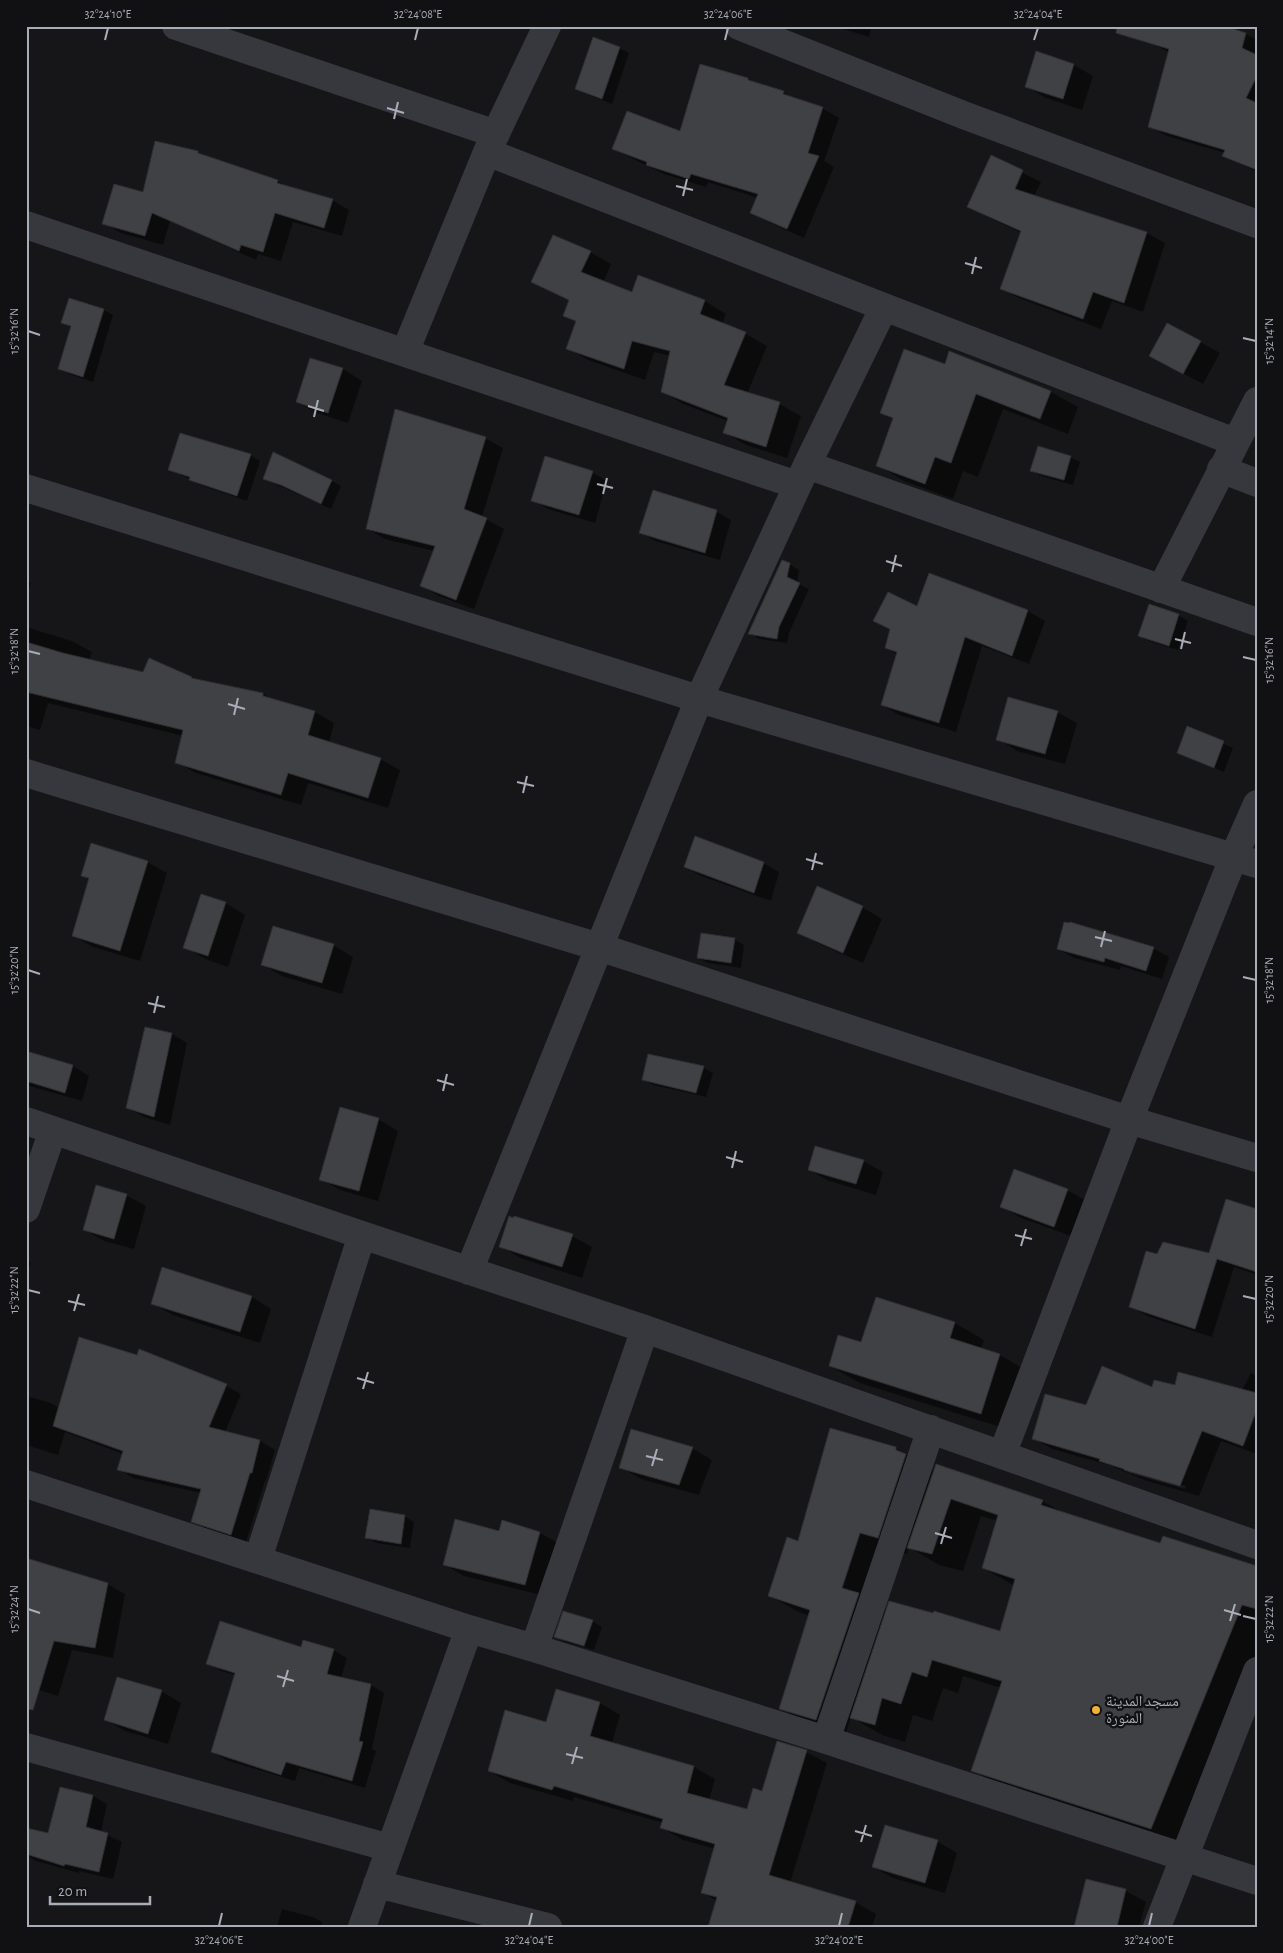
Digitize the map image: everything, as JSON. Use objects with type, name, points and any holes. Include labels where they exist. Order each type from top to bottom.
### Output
[{"type":"street","points":[[176,26],[492,143],[884,307],[1235,442]]},
{"type":"street","points":[[405,352],[492,143],[546,26]]},
{"type":"street","points":[[739,26],[966,116],[1257,224]]},
{"type":"street","points":[[26,225],[405,352],[1162,589],[1257,622]]},
{"type":"street","points":[[469,1271],[699,699],[802,475],[884,307]]},
{"type":"street","points":[[1162,589],[1257,401]]},
{"type":"street","points":[[1221,469],[1257,483]]},
{"type":"street","points":[[26,488],[699,699],[1245,860]]},
{"type":"street","points":[[26,773],[599,947],[1129,1120],[1257,1158]]},
{"type":"street","points":[[1002,1455],[1129,1120],[1245,860],[1257,804]]},
{"type":"street","points":[[26,1121],[362,1236],[645,1328],[1257,1545]]},
{"type":"street","points":[[26,1209],[53,1130]]},
{"type":"street","points":[[258,1559],[362,1236]]},
{"type":"street","points":[[534,1648],[645,1328]]},
{"type":"street","points":[[826,1740],[931,1429]]},
{"type":"street","points":[[26,1484],[468,1629],[826,1740],[1257,1881]]},
{"type":"street","points":[[362,1927],[468,1629]]},
{"type":"street","points":[[1157,1927],[1257,1671]]},
{"type":"street","points":[[26,1747],[390,1848]]},
{"type":"street","points":[[377,1884],[548,1927]]},
{"type":"building","points":[[1117,26],[1225,26],[1246,33],[1242,48],[1257,55],[1257,76],[1246,98],[1257,103],[1257,170],[1222,156],[1225,150],[1148,127],[1169,49],[1116,33]]},
{"type":"building","points":[[593,37],[620,47],[602,99],[575,89]]},
{"type":"building","points":[[1036,51],[1074,64],[1063,99],[1025,87]]},
{"type":"building","points":[[700,64],[748,78],[748,80],[784,91],[783,94],[823,107],[808,153],[819,156],[787,229],[750,213],[758,194],[691,174],[689,179],[646,165],[647,162],[612,149],[627,111],[680,131]]},
{"type":"building","points":[[155,141],[198,151],[198,153],[278,180],[277,183],[333,199],[324,228],[275,213],[263,252],[241,245],[239,251],[152,213],[145,236],[102,224],[114,184],[143,192]]},
{"type":"building","points":[[991,155],[1023,170],[1015,189],[1147,232],[1124,303],[1093,292],[1083,319],[1000,289],[1021,231],[967,207]]},
{"type":"building","points":[[553,235],[591,251],[581,272],[632,292],[638,275],[705,300],[700,314],[746,332],[724,385],[780,402],[766,447],[723,433],[728,418],[661,392],[670,351],[632,341],[624,369],[566,349],[576,321],[563,316],[569,300],[531,282]]},
{"type":"building","points":[[69,298],[104,309],[83,377],[58,369],[71,326],[61,323]]},
{"type":"building","points":[[1167,323],[1201,341],[1183,374],[1149,356]]},
{"type":"building","points":[[904,349],[945,364],[949,351],[1051,391],[1040,419],[976,394],[951,463],[935,457],[925,484],[876,466],[893,418],[880,413]]},
{"type":"building","points":[[310,358],[343,368],[328,413],[296,402]]},
{"type":"building","points":[[395,409],[486,437],[464,509],[487,518],[456,600],[420,586],[435,546],[366,529]]},
{"type":"building","points":[[180,433],[251,454],[237,496],[189,480],[190,477],[168,470]]},
{"type":"building","points":[[1038,446],[1071,456],[1064,480],[1030,471]]},
{"type":"building","points":[[273,452],[332,480],[321,504],[281,485],[263,479]]},
{"type":"building","points":[[545,456],[593,471],[579,515],[531,501]]},
{"type":"building","points":[[653,490],[717,510],[705,553],[639,533]]},
{"type":"building","points":[[782,560],[790,563],[787,577],[800,583],[779,627],[777,639],[748,634]]},
{"type":"building","points":[[929,573],[1028,610],[1012,656],[965,637],[939,723],[881,705],[897,652],[885,648],[890,629],[873,621],[888,592],[917,606]]},
{"type":"building","points":[[1149,604],[1179,614],[1169,646],[1138,636]]},
{"type":"building","points":[[26,642],[143,672],[149,658],[191,678],[263,693],[263,696],[315,711],[308,735],[381,758],[368,798],[288,773],[281,795],[175,763],[183,730],[26,692]]},
{"type":"building","points":[[1008,697],[1058,711],[1045,754],[996,740]]},
{"type":"building","points":[[1187,726],[1224,741],[1214,768],[1177,753]]},
{"type":"building","points":[[695,836],[764,862],[754,893],[684,867]]},
{"type":"building","points":[[91,843],[148,861],[120,951],[72,936],[89,878],[81,876]]},
{"type":"building","points":[[817,886],[863,906],[843,953],[797,933]]},
{"type":"building","points":[[201,894],[226,902],[208,956],[183,948]]},
{"type":"building","points":[[1064,922],[1070,922],[1154,947],[1146,971],[1105,958],[1104,962],[1057,949]]},
{"type":"building","points":[[273,926],[334,944],[322,983],[261,965]]},
{"type":"building","points":[[701,933],[735,938],[731,963],[697,958]]},
{"type":"building","points":[[145,1027],[172,1033],[154,1117],[126,1108]]},
{"type":"building","points":[[26,1051],[73,1065],[65,1093],[26,1081]]},
{"type":"building","points":[[648,1054],[704,1066],[696,1093],[642,1080]]},
{"type":"building","points":[[340,1107],[379,1118],[359,1191],[319,1180]]},
{"type":"building","points":[[815,1146],[864,1160],[856,1184],[808,1170]]},
{"type":"building","points":[[1014,1169],[1068,1189],[1054,1227],[1000,1207]]},
{"type":"building","points":[[96,1185],[127,1194],[114,1239],[83,1230]]},
{"type":"building","points":[[1226,1199],[1257,1209],[1257,1272],[1217,1259],[1195,1329],[1129,1307],[1146,1251],[1157,1254],[1163,1242],[1209,1253]]},
{"type":"building","points":[[509,1216],[573,1234],[562,1267],[499,1247]]},
{"type":"building","points":[[162,1267],[252,1296],[240,1332],[151,1304]]},
{"type":"building","points":[[876,1297],[955,1322],[950,1338],[1000,1354],[981,1414],[829,1366],[838,1335],[861,1342]]},
{"type":"building","points":[[79,1337],[137,1355],[139,1349],[227,1384],[209,1427],[260,1440],[252,1473],[250,1473],[231,1535],[191,1522],[201,1489],[117,1470],[123,1451],[53,1426]]},
{"type":"building","points":[[1102,1366],[1152,1387],[1154,1380],[1175,1385],[1178,1372],[1257,1393],[1257,1409],[1243,1446],[1202,1431],[1180,1486],[1124,1470],[1099,1461],[1100,1459],[1032,1439],[1045,1394],[1086,1405]]},
{"type":"building","points":[[830,1428],[896,1447],[896,1450],[906,1454],[878,1538],[860,1533],[842,1588],[859,1593],[816,1720],[779,1709],[810,1610],[768,1596],[787,1537],[798,1541]]},
{"type":"building","points":[[631,1429],[693,1447],[679,1485],[619,1468]]},
{"type":"building","points":[[936,1464],[1043,1500],[1041,1505],[1160,1543],[1163,1536],[1257,1566],[1257,1609],[1242,1605],[1151,1829],[971,1771],[1002,1681],[932,1660],[927,1677],[912,1672],[901,1704],[882,1698],[875,1725],[850,1718],[889,1601],[933,1613],[934,1611],[1000,1631],[1015,1579],[982,1568],[998,1515],[951,1499],[932,1554],[907,1548]]},
{"type":"building","points":[[370,1509],[405,1515],[401,1544],[365,1538]]},
{"type":"building","points":[[455,1519],[499,1531],[502,1520],[540,1532],[525,1585],[443,1565]]},
{"type":"building","points":[[26,1558],[108,1583],[95,1648],[54,1641],[33,1710],[26,1709]]},
{"type":"building","points":[[563,1611],[593,1620],[584,1646],[554,1637]]},
{"type":"building","points":[[220,1621],[301,1647],[303,1640],[334,1649],[327,1674],[371,1684],[359,1741],[363,1742],[352,1781],[286,1762],[281,1775],[211,1752],[235,1673],[206,1664]]},
{"type":"building","points":[[117,1677],[162,1690],[148,1734],[104,1720]]},
{"type":"building","points":[[556,1689],[600,1702],[590,1736],[694,1766],[687,1793],[747,1809],[753,1788],[762,1791],[777,1741],[807,1750],[769,1875],[856,1901],[848,1927],[708,1927],[717,1897],[701,1893],[715,1844],[660,1828],[663,1819],[554,1786],[552,1790],[488,1771],[505,1710],[546,1722]]},
{"type":"building","points":[[60,1787],[93,1795],[86,1827],[108,1833],[99,1872],[65,1864],[64,1866],[26,1854],[26,1828],[48,1833]]},
{"type":"building","points":[[885,1825],[938,1840],[925,1883],[872,1867]]},
{"type":"building","points":[[1086,1879],[1126,1889],[1117,1927],[1074,1927]]},
{"type":"place","name":"مسجد المدينة المنورة","points":[[1096,1710]]}]
